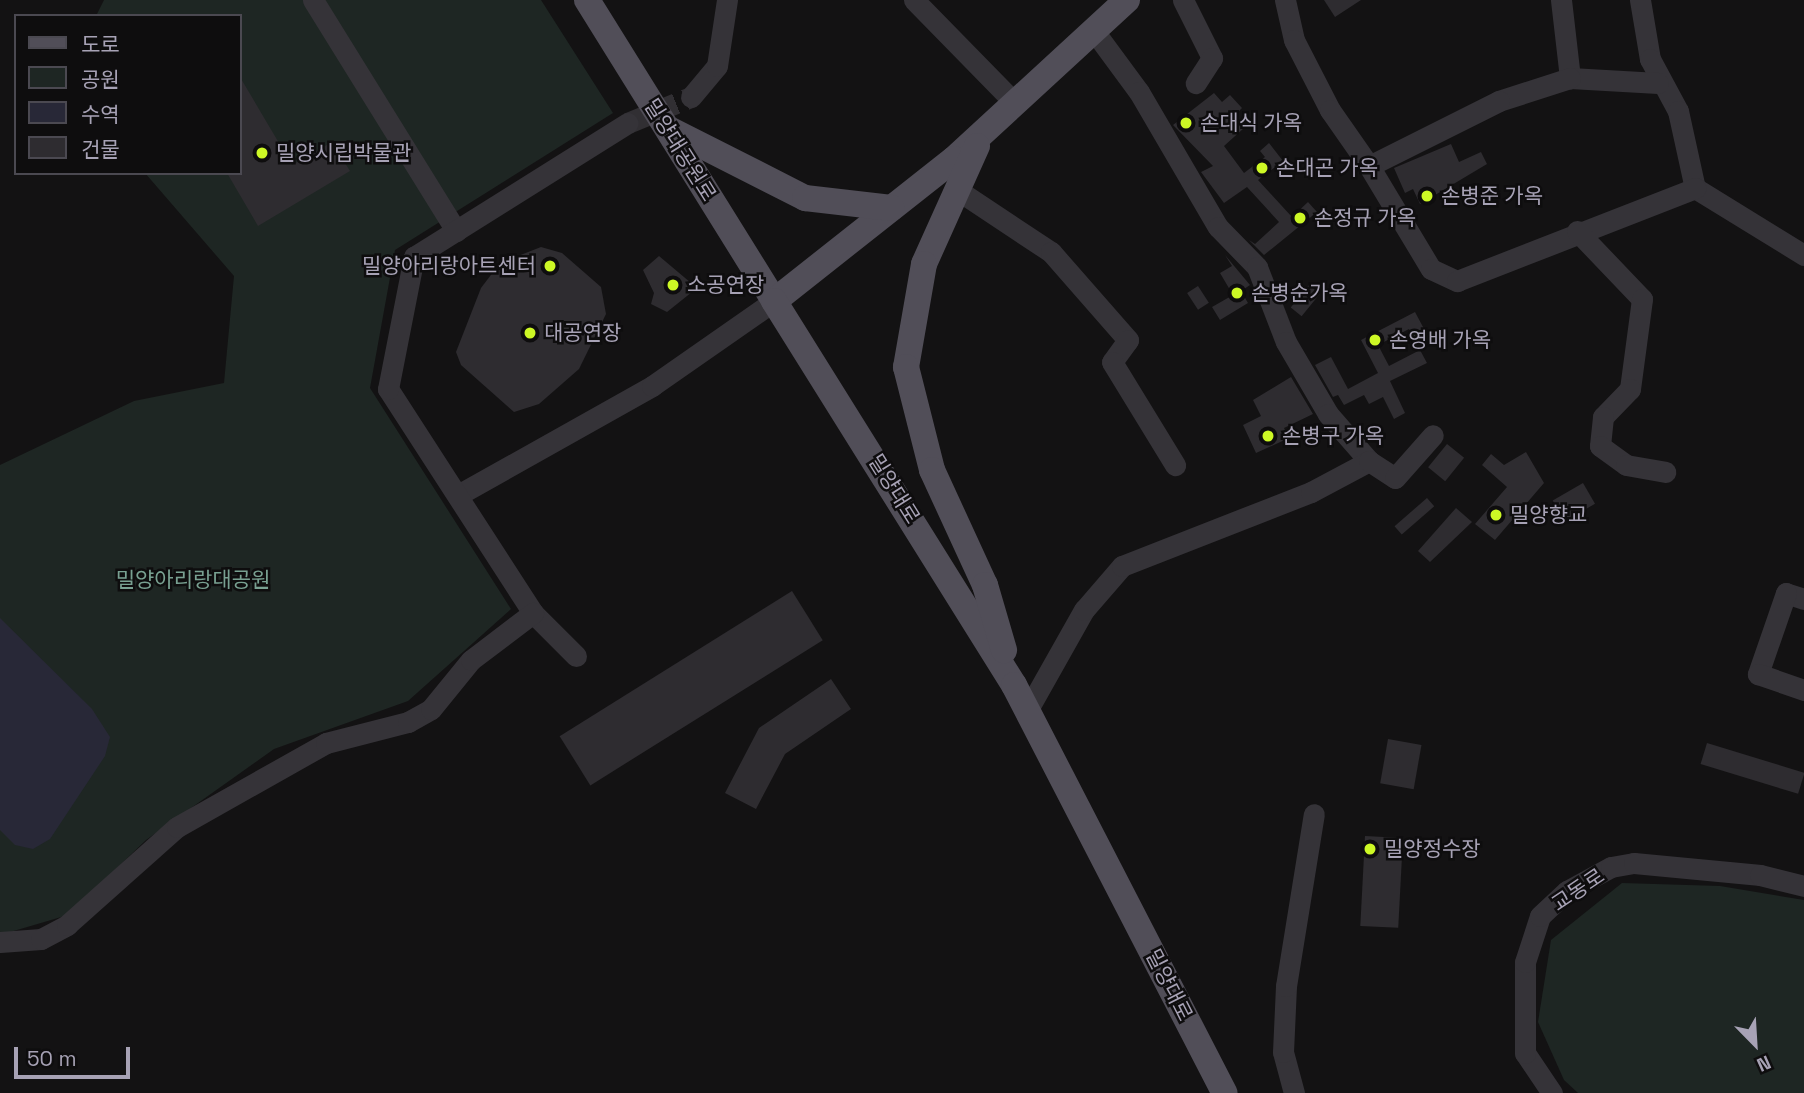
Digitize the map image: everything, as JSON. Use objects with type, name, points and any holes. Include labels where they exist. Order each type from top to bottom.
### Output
[{"type":"main road","name":"밀양대공원로","points":[[587,0],[774,300]]},
{"type":"main road","points":[[774,300],[985,131],[1127,0]]},
{"type":"main road","points":[[666,128],[805,198],[891,208]]},
{"type":"main road","points":[[985,131],[956,189],[924,264],[906,367],[932,470],[985,585],[1014,685]]},
{"type":"main road","name":"밀양대로","points":[[774,300],[1014,685],[1225,1093]]},
{"type":"street","points":[[313,0],[456,231]]},
{"type":"street","points":[[691,97],[718,66],[727,0]]},
{"type":"street","points":[[914,0],[1016,103]]},
{"type":"street","points":[[1184,0],[1212,58],[1196,83]]},
{"type":"street","points":[[1285,0],[1300,51],[1431,269],[1457,281],[1695,187]]},
{"type":"street","points":[[1561,0],[1570,78]]},
{"type":"street","points":[[1640,0],[1657,83],[1678,111],[1695,187],[1804,256]]},
{"type":"street","points":[[1094,31],[1139,92],[1218,227],[1257,267],[1286,342],[1328,414],[1369,461],[1395,478],[1433,435]]},
{"type":"street","points":[[1369,166],[1499,101],[1570,78],[1657,83]]},
{"type":"street","points":[[576,656],[533,613],[388,389],[414,257],[628,123]]},
{"type":"street","points":[[956,189],[1051,252],[1128,340],[1112,362],[1175,466]]},
{"type":"street","points":[[1577,232],[1642,299],[1630,389],[1603,417],[1600,446],[1626,465],[1665,472]]},
{"type":"street","points":[[458,495],[652,386],[774,300]]},
{"type":"street","points":[[1027,711],[1084,610],[1122,566],[1311,492],[1369,461]]},
{"type":"street","points":[[1804,599],[1786,593],[1758,674],[1804,690]]},
{"type":"street","points":[[0,942],[41,939],[67,925],[177,827],[326,743],[408,722],[431,709],[471,660],[533,613]]},
{"type":"street","points":[[1294,1093],[1283,1052],[1286,986],[1314,814]]},
{"type":"street","name":"교동로","points":[[1552,1093],[1525,1053],[1524,974],[1534,928],[1567,891],[1634,863],[1804,886]]},
{"type":"green space","name":"밀양아리랑대공원","points":[[104,0],[541,0],[613,113],[395,250],[370,388],[511,609],[408,701],[274,749],[146,840],[68,915],[0,935],[0,465],[134,401],[224,383],[234,276],[147,175],[242,175],[242,14],[97,14]]},
{"type":"green space","points":[[1622,883],[1720,886],[1804,900],[1804,1093],[1578,1093],[1564,1080],[1538,1022],[1551,940]]},
{"type":"water","points":[[0,618],[92,709],[110,737],[105,756],[50,839],[33,849],[15,845],[0,830]]},
{"type":"building","points":[[1324,0],[1361,0],[1335,17]]},
{"type":"building","name":"밀양시립박물관","points":[[242,80],[292,165],[332,142],[350,171],[258,226],[228,175],[242,175]]},
{"type":"building","points":[[1214,93],[1222,102],[1230,95],[1242,108],[1234,116],[1244,128],[1224,146],[1244,173],[1265,157],[1260,151],[1269,143],[1283,161],[1258,180],[1292,217],[1308,202],[1317,212],[1264,255],[1249,240],[1255,244],[1279,222],[1247,187],[1224,203],[1201,172],[1213,166],[1173,125]]},
{"type":"building","points":[[1451,144],[1459,162],[1481,152],[1487,164],[1420,204],[1413,189],[1405,193],[1394,168]]},
{"type":"building","name":"대공연장","points":[[541,247],[562,253],[601,287],[606,314],[579,369],[539,404],[514,412],[461,365],[456,352],[481,288],[500,263]]},
{"type":"building","name":"손병순가옥","points":[[1225,255],[1250,285],[1241,291],[1248,303],[1220,320],[1212,307],[1233,295],[1220,273],[1232,266]]},
{"type":"building","name":"소공연장","points":[[659,256],[697,288],[667,312],[651,304],[654,293],[643,270]]},
{"type":"building","points":[[1309,285],[1320,294],[1302,316],[1291,308]]},
{"type":"building","points":[[1198,286],[1209,303],[1198,310],[1187,293]]},
{"type":"building","points":[[1415,312],[1430,340],[1417,346],[1409,329],[1378,345],[1389,366],[1420,350],[1427,363],[1390,381],[1405,413],[1394,419],[1383,397],[1369,404],[1364,395],[1344,405],[1338,395],[1333,397],[1315,365],[1331,357],[1348,389],[1378,373],[1361,340]]},
{"type":"building","points":[[1291,377],[1313,414],[1284,428],[1289,438],[1256,453],[1243,425],[1261,416],[1253,400]]},
{"type":"building","points":[[1447,444],[1464,458],[1445,481],[1428,467]]},
{"type":"building","points":[[1526,452],[1544,483],[1495,540],[1475,524],[1507,487],[1482,465],[1491,454],[1504,465]]},
{"type":"building","points":[[1583,483],[1595,504],[1565,521],[1553,500]]},
{"type":"building","points":[[1427,498],[1434,506],[1402,535],[1395,526]]},
{"type":"building","points":[[1456,508],[1472,522],[1430,562],[1418,551]]},
{"type":"building","points":[[792,591],[823,640],[590,785],[560,736]]},
{"type":"building","points":[[831,679],[851,709],[785,754],[756,809],[725,793],[759,728]]},
{"type":"building","points":[[1388,739],[1421,745],[1414,789],[1380,783]]},
{"type":"building","points":[[1707,743],[1804,773],[1798,794],[1701,764]]},
{"type":"building","points":[[1365,836],[1403,838],[1398,928],[1360,926]]},
{"type":"tunnel","points":[[628,123],[691,97]]},
{"type":"place","name":"손대식 가옥","points":[[1186,123]]},
{"type":"place","name":"밀양시립박물관","points":[[262,153]]},
{"type":"place","name":"손대곤 가옥","points":[[1262,168]]},
{"type":"place","name":"손병준 가옥","points":[[1427,196]]},
{"type":"place","name":"손정규 가옥","points":[[1300,218]]},
{"type":"place","name":"밀양아리랑아트센터","points":[[550,266]]},
{"type":"place","name":"소공연장","points":[[673,285]]},
{"type":"place","name":"손병순가옥","points":[[1237,293]]},
{"type":"place","name":"대공연장","points":[[530,333]]},
{"type":"place","name":"손영배 가옥","points":[[1375,340]]},
{"type":"place","name":"손병구 가옥","points":[[1268,436]]},
{"type":"place","name":"밀양향교","points":[[1496,515]]},
{"type":"place","name":"밀양정수장","points":[[1370,849]]}]
